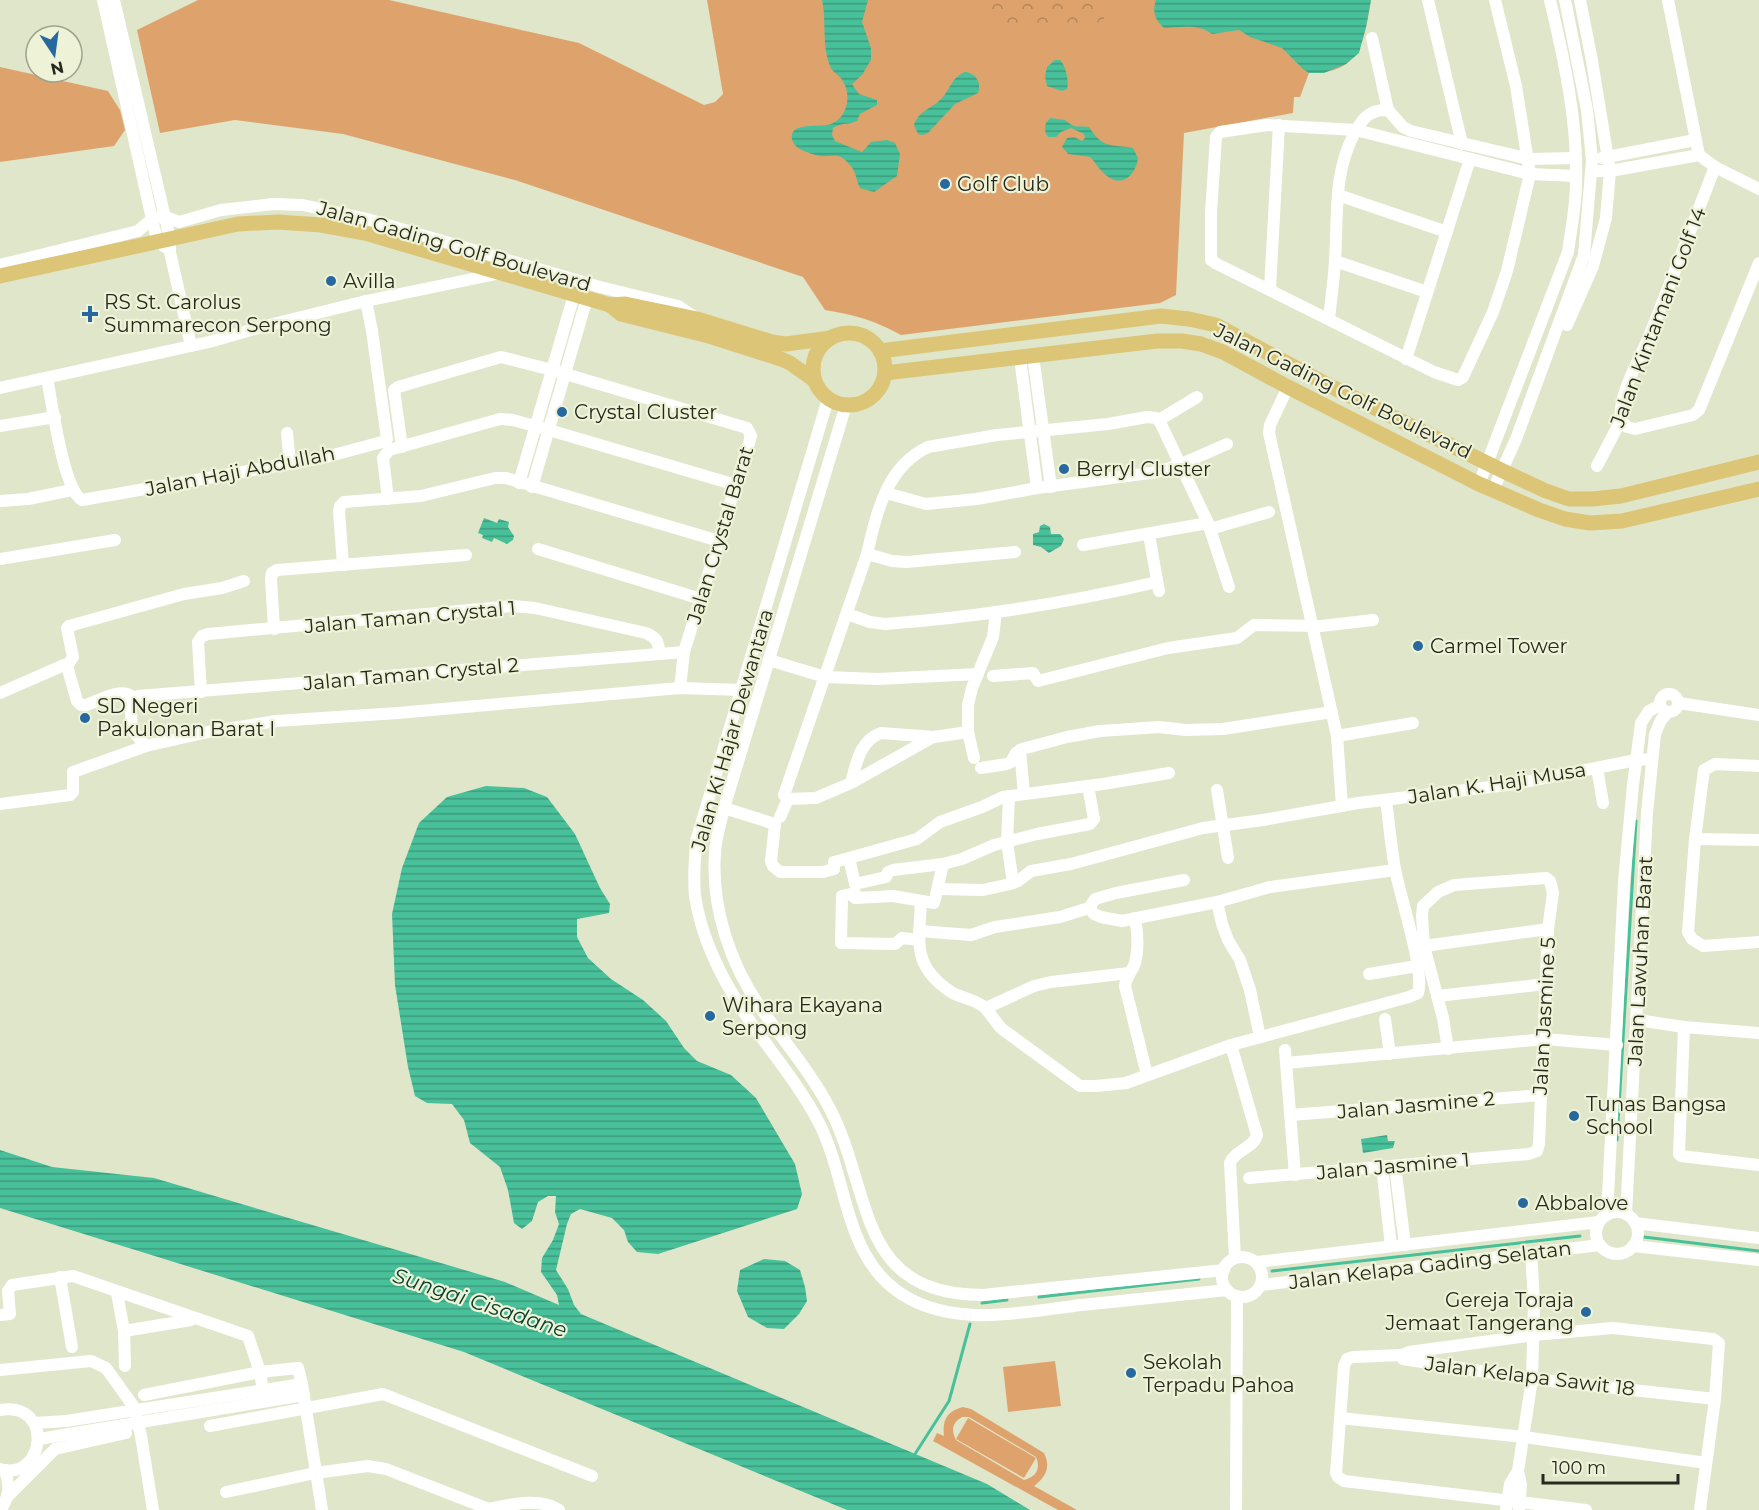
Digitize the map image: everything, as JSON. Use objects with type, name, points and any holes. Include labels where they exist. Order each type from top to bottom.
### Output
[{"type":"main road","name":"Jalan Gading Golf Boulevard","points":[[0,276],[166,244],[238,224],[278,222],[321,225],[365,233],[610,305],[624,304],[697,319],[772,342],[786,344],[831,338]]},
{"type":"main road","name":"Jalan Gading Golf Boulevard","points":[[610,305],[621,314],[710,336],[790,363],[814,380]]},
{"type":"main road","name":"Jalan Gading Golf Boulevard","points":[[880,351],[1161,316],[1189,319],[1216,326],[1330,386],[1503,471],[1569,499],[1621,496],[1759,462]]},
{"type":"main road","points":[[853,333],[873,342],[880,351],[885,373],[882,384],[867,400],[846,405],[828,399],[820,391],[814,380],[812,368],[821,345],[831,338],[853,333]]},
{"type":"main road","name":"Jalan Gading Golf Boulevard","points":[[885,373],[1157,341],[1182,341],[1201,344],[1223,352],[1287,387],[1486,487],[1565,519],[1590,523],[1622,521],[1759,489]]},
{"type":"street","points":[[103,0],[191,346]]},
{"type":"street","points":[[114,0],[158,218]]},
{"type":"street","points":[[1428,0],[1462,144]]},
{"type":"street","points":[[1495,0],[1516,86],[1530,174],[1493,312],[1464,376],[1456,380],[1406,359],[1211,260],[1211,213],[1216,135],[1220,132],[1267,125],[1356,130],[1530,174],[1576,176]]},
{"type":"street","points":[[1486,487],[1487,462],[1568,252],[1573,220],[1576,158],[1573,114],[1550,0]]},
{"type":"street","points":[[1524,437],[1569,320],[1593,266],[1606,218],[1609,157],[1580,0]]},
{"type":"street","points":[[1668,0],[1699,155],[1715,167],[1759,189]]},
{"type":"street","points":[[1486,487],[1503,471],[1584,255],[1592,166],[1587,110],[1567,6],[1554,16]]},
{"type":"street","points":[[1372,38],[1388,110],[1406,130],[1528,159],[1576,158]]},
{"type":"street","points":[[1329,319],[1340,170],[1356,130],[1367,114],[1388,110]]},
{"type":"street","points":[[1270,289],[1279,125]]},
{"type":"street","points":[[1592,166],[1609,157],[1695,140]]},
{"type":"street","points":[[1592,166],[1610,171],[1699,155]]},
{"type":"street","points":[[1406,359],[1470,159]]},
{"type":"street","name":"Jalan Kintamani Golf 14","points":[[1597,466],[1621,420],[1619,413],[1624,395],[1715,167]]},
{"type":"street","points":[[1338,195],[1447,232]]},
{"type":"street","name":"Jalan Gading Golf Boulevard","points":[[158,218],[179,222],[221,210],[273,204],[303,205],[339,212],[600,287],[678,306],[697,319]]},
{"type":"street","points":[[0,265],[138,231],[158,218]]},
{"type":"street","points":[[1335,261],[1427,292]]},
{"type":"street","points":[[1621,420],[1627,427],[1635,429],[1697,413],[1759,263]]},
{"type":"street","points":[[0,388],[191,346],[366,301],[501,273]]},
{"type":"street","points":[[519,483],[552,370],[580,297]]},
{"type":"street","points":[[532,487],[565,374],[580,297]]},
{"type":"street","name":"Jalan Haji Abdullah","points":[[72,490],[78,498],[87,501],[322,458],[387,439],[366,301]]},
{"type":"street","points":[[1545,311],[1562,318]]},
{"type":"street","points":[[697,319],[710,336]]},
{"type":"street","name":"Jalan Crystal Barat","points":[[402,447],[393,393],[398,387],[501,357],[747,428],[751,436],[684,652],[680,688]]},
{"type":"street","points":[[1027,357],[1043,430],[1051,487]]},
{"type":"street","points":[[1027,357],[1030,431],[1037,488]]},
{"type":"street","points":[[0,501],[28,499],[72,490],[65,469],[47,378]]},
{"type":"street","points":[[1287,387],[1273,416],[1269,433],[1337,736],[1342,806]]},
{"type":"street","points":[[788,799],[785,793],[867,554],[875,520],[897,471],[905,461],[928,447],[998,435],[1108,424],[1148,417],[1159,420],[1197,397]]},
{"type":"street","name":"Jalan Ki Hajar Dewantara","points":[[828,399],[696,842],[693,870],[695,894],[701,923],[717,964],[753,1026],[796,1084],[818,1122],[831,1151],[855,1235],[869,1261],[881,1277],[897,1291],[917,1302],[962,1315],[1027,1311],[1206,1292],[1232,1293]]},
{"type":"street","name":"Jalan Ki Hajar Dewantara","points":[[846,405],[724,808],[715,850],[716,896],[724,932],[748,988],[818,1087],[848,1150],[871,1229],[880,1246],[894,1263],[910,1276],[938,1290],[965,1295],[1224,1270]]},
{"type":"street","points":[[0,426],[55,417]]},
{"type":"street","points":[[388,499],[383,458],[389,450],[500,419],[536,426],[736,485]]},
{"type":"street","points":[[1159,420],[1209,526],[1229,587]]},
{"type":"street","points":[[287,433],[290,463]]},
{"type":"street","points":[[886,493],[918,503],[934,504],[977,499],[1037,488],[1156,472],[1179,465],[1227,444]]},
{"type":"street","points":[[342,565],[340,506],[348,501],[421,496],[484,479],[506,478],[719,541]]},
{"type":"street","points":[[1083,545],[1209,526],[1269,512]]},
{"type":"street","points":[[847,614],[870,622],[885,624],[996,612],[1158,587],[1149,535]]},
{"type":"street","points":[[0,558],[115,540]]},
{"type":"street","points":[[538,549],[701,599]]},
{"type":"street","points":[[867,554],[892,561],[907,562],[1015,552]]},
{"type":"street","points":[[274,629],[271,579],[277,570],[466,555]]},
{"type":"street","points":[[146,746],[132,730],[130,695],[117,694],[86,705],[81,705],[77,701],[67,666],[73,657],[67,628],[183,594],[222,588],[244,581]]},
{"type":"street","name":"Jalan Taman Crystal 1","points":[[201,692],[198,642],[202,636],[208,634],[513,606],[535,608],[646,633],[655,637],[659,643],[659,653]]},
{"type":"street","points":[[974,758],[968,732],[968,705],[972,688],[993,637],[996,612]]},
{"type":"street","points":[[993,676],[1033,673],[1038,681],[1168,648],[1237,638],[1254,625],[1313,626],[1373,620]]},
{"type":"street","name":"Jalan Taman Crystal 2","points":[[138,696],[684,652]]},
{"type":"street","points":[[769,660],[825,677],[878,679],[978,674]]},
{"type":"street","points":[[0,693],[64,665],[67,666]]},
{"type":"street","points":[[0,804],[69,795],[73,792],[73,772],[146,746],[208,732],[276,721],[398,713],[680,688],[742,690]]},
{"type":"street","points":[[1631,1219],[1638,1235],[1633,1246],[1623,1253],[1616,1254],[1604,1250],[1596,1234],[1603,1218],[1617,1045],[1624,882],[1641,723],[1649,711],[1664,709],[1661,698],[1667,694],[1677,697],[1679,704],[1759,715]]},
{"type":"street","name":"Jalan Lawuhan Barat","points":[[1631,1219],[1647,813],[1652,759],[1658,726],[1664,709]]},
{"type":"street","points":[[981,768],[1011,762],[1020,750],[1067,736],[1159,727],[1186,730],[1223,729],[1332,712]]},
{"type":"street","points":[[1337,736],[1413,723]]},
{"type":"street","points":[[851,783],[863,748],[874,736],[881,733],[934,736],[968,732]]},
{"type":"street","points":[[788,799],[816,798],[851,783],[934,736]]},
{"type":"street","points":[[1020,750],[1024,794]]},
{"type":"street","name":"Jalan K. Haji Musa","points":[[938,889],[983,890],[1013,883],[1031,871],[1071,864],[1121,849],[1222,825],[1342,806],[1515,784],[1636,760],[1652,759]]},
{"type":"street","points":[[1759,766],[1715,764],[1704,770],[1695,838],[1688,932],[1696,943],[1703,946],[1759,942]]},
{"type":"street","points":[[1597,768],[1603,803]]},
{"type":"street","points":[[724,808],[775,824],[771,861],[780,872],[823,872],[834,869],[834,862],[917,839],[940,822],[1009,796],[1169,773]]},
{"type":"street","points":[[1088,786],[1094,819],[1090,824],[1007,842],[943,864],[893,870],[888,872],[886,877],[842,896],[842,943],[895,944],[902,938],[971,935],[995,927],[1060,917],[1089,908],[1095,899],[1184,880]]},
{"type":"street","points":[[1217,790],[1228,858]]},
{"type":"street","points":[[1009,796],[1007,842],[1013,883]]},
{"type":"street","points":[[780,817],[788,799]]},
{"type":"street","points":[[921,902],[919,936],[921,958],[927,972],[952,993],[986,1008],[1002,1029],[1080,1086],[1126,1083],[1231,1045],[1416,994],[1420,986],[1417,966],[1395,870],[1386,800]]},
{"type":"street","points":[[1631,811],[1647,813]]},
{"type":"street","points":[[1695,838],[1759,840]]},
{"type":"street","points":[[849,858],[855,898],[893,896],[934,903],[943,864]]},
{"type":"street","points":[[1089,908],[1094,914],[1122,921],[1217,902],[1270,887],[1395,870]]},
{"type":"street","name":"Jalan Jasmine 5","points":[[1424,946],[1423,906],[1438,892],[1455,885],[1546,878],[1550,881],[1553,893],[1548,929],[1545,1039],[1537,1151]]},
{"type":"street","points":[[1217,902],[1222,924],[1240,960],[1250,990],[1260,1037]]},
{"type":"street","points":[[1135,918],[1139,939],[1134,966],[1125,986],[1147,1075]]},
{"type":"street","points":[[1448,1049],[1424,946],[1548,929]]},
{"type":"street","points":[[1369,974],[1417,966]]},
{"type":"street","points":[[986,1008],[1034,986],[1129,973]]},
{"type":"street","points":[[1437,996],[1546,984]]},
{"type":"street","points":[[1385,1019],[1390,1054]]},
{"type":"street","points":[[1638,1020],[1683,1027],[1759,1033]]},
{"type":"street","points":[[1683,1027],[1679,1155],[1759,1165]]},
{"type":"street","points":[[1296,1174],[1285,1056],[1390,1054],[1545,1039],[1617,1045]]},
{"type":"street","points":[[1231,1045],[1257,1135],[1256,1140],[1236,1154],[1230,1163],[1235,1258]]},
{"type":"street","name":"Jalan Jasmine 2","points":[[1291,1115],[1540,1095]]},
{"type":"street","name":"Jalan Jasmine 1","points":[[1249,1179],[1529,1155],[1537,1151]]},
{"type":"street","points":[[1395,1166],[1405,1245]]},
{"type":"street","points":[[1382,1167],[1391,1246]]},
{"type":"street","points":[[1603,1218],[1620,1212],[1631,1219],[1759,1238]]},
{"type":"street","name":"Jalan Kelapa Gading Selatan","points":[[1257,1262],[1405,1245],[1603,1218]]},
{"type":"street","name":"Jalan Kelapa Gading Selatan","points":[[1261,1285],[1600,1245]]},
{"type":"street","points":[[1633,1246],[1759,1260]]},
{"type":"street","points":[[1506,1506],[1510,1484],[1518,1470],[1532,1379],[1534,1335],[1531,1253]]},
{"type":"street","points":[[1232,1293],[1249,1296],[1255,1293],[1261,1285],[1262,1270],[1257,1262],[1249,1258],[1235,1258],[1229,1261],[1222,1281],[1232,1293],[1236,1510]]},
{"type":"street","points":[[1204,1272],[1214,1281],[1206,1292]]},
{"type":"street","points":[[0,1316],[10,1314],[8,1291],[12,1285],[73,1276],[249,1337],[260,1372],[263,1391]]},
{"type":"street","points":[[60,1278],[72,1347]]},
{"type":"street","points":[[1023,1291],[1027,1311]]},
{"type":"street","points":[[117,1293],[124,1331],[125,1366]]},
{"type":"street","points":[[124,1331],[194,1319]]},
{"type":"street","points":[[1402,1355],[1409,1352],[1534,1335],[1613,1328],[1713,1340],[1719,1343],[1715,1399],[1700,1510]]},
{"type":"street","name":"Jalan Kelapa Sawit 18","points":[[1340,1418],[1344,1366],[1347,1359],[1353,1357],[1402,1355],[1403,1359],[1532,1379],[1715,1399]]},
{"type":"street","points":[[0,1370],[91,1361],[106,1368],[134,1407],[153,1510]]},
{"type":"street","points":[[144,1395],[260,1372],[295,1368],[300,1370],[322,1510]]},
{"type":"street","points":[[35,1423],[66,1421],[263,1391],[303,1390]]},
{"type":"street","points":[[39,1439],[303,1390]]},
{"type":"street","points":[[210,1426],[383,1394],[592,1476]]},
{"type":"street","points":[[0,1410],[10,1408],[24,1413],[35,1423],[39,1439],[31,1466],[8,1496],[1,1510]]},
{"type":"street","points":[[1586,1510],[1506,1506],[1344,1481],[1338,1478],[1336,1473],[1340,1418],[1524,1437],[1706,1463]]},
{"type":"street","points":[[8,1496],[9,1486],[3,1469],[13,1470],[31,1466],[58,1447],[126,1433]]},
{"type":"street","points":[[226,1492],[315,1473],[368,1466],[380,1467],[485,1510],[540,1502],[550,1504],[559,1510]]},
{"type":"street","points":[[1518,1470],[1521,1485],[1520,1506]]},
{"type":"green space","points":[[198,0],[389,0],[579,43],[704,105],[715,102],[723,94],[707,0],[1371,0],[1366,29],[1357,52],[1340,68],[1309,73],[1300,97],[1294,97],[1293,113],[1184,133],[1176,295],[1160,303],[901,335],[864,319],[825,310],[803,277],[515,180],[343,134],[235,120],[160,133],[137,30]]},
{"type":"green space","points":[[990,0],[1108,0],[1101,31],[994,29]]},
{"type":"green space","points":[[0,67],[24,72],[24,84],[76,84],[108,91],[120,110],[125,130],[114,146],[0,162]]},
{"type":"green space","points":[[1055,1361],[1061,1406],[1008,1412],[1003,1367]]},
{"type":"green space","points":[[963,1407],[971,1409],[1044,1453],[1047,1463],[1046,1471],[1042,1479],[1034,1486],[1077,1510],[1058,1510],[933,1441],[937,1433],[944,1436],[944,1425],[949,1414]],"holes":[[[962,1417],[969,1417],[1036,1457],[1038,1469],[1034,1475],[1024,1480],[956,1440],[953,1433],[954,1424]]]},
{"type":"green space","points":[[968,1418],[1036,1458],[1024,1478],[956,1439]]},
{"type":"water","points":[[822,0],[868,0],[862,22],[871,48],[871,60],[862,75],[852,84],[859,94],[877,100],[877,105],[860,114],[857,121],[833,128],[832,135],[835,141],[862,152],[871,142],[887,140],[895,143],[900,154],[897,176],[874,192],[860,188],[853,169],[843,158],[809,153],[797,147],[793,142],[792,136],[798,128],[832,123],[843,114],[846,108],[845,85],[828,60]]},
{"type":"water","points":[[1156,0],[1371,0],[1359,53],[1346,64],[1324,73],[1309,73],[1282,48],[1250,37],[1239,30],[1212,34],[1194,27],[1164,28],[1155,16]]},
{"type":"water","points":[[1055,60],[1060,60],[1064,66],[1068,82],[1067,89],[1062,91],[1047,86],[1045,76],[1047,67]]},
{"type":"water","points":[[965,72],[977,79],[978,93],[955,104],[928,133],[918,134],[914,125],[919,116],[942,98],[954,80]]},
{"type":"water","points":[[1051,118],[1065,120],[1074,126],[1089,127],[1099,139],[1108,144],[1133,148],[1138,158],[1134,170],[1127,178],[1118,181],[1105,174],[1090,157],[1068,154],[1062,147],[1067,138],[1074,137],[1082,141],[1085,138],[1084,134],[1071,128],[1056,137],[1048,137],[1045,126]]},
{"type":"water","points":[[484,518],[497,523],[499,519],[509,522],[508,527],[514,536],[513,540],[507,544],[494,538],[492,542],[482,538],[483,535],[478,533]]},
{"type":"water","points":[[1044,524],[1050,527],[1051,534],[1060,534],[1064,539],[1061,546],[1049,553],[1033,545],[1033,534],[1039,532],[1040,526]]},
{"type":"water","name":"Sungai Cisadane","points":[[486,786],[524,788],[547,797],[575,834],[610,904],[609,913],[577,919],[577,937],[588,958],[611,979],[643,1000],[666,1021],[684,1048],[697,1061],[731,1075],[756,1098],[795,1164],[802,1194],[797,1209],[658,1254],[637,1252],[628,1242],[624,1230],[612,1218],[580,1209],[571,1214],[567,1224],[556,1270],[568,1289],[574,1305],[581,1314],[987,1484],[1030,1510],[847,1510],[464,1352],[0,1208],[0,1150],[52,1167],[154,1178],[505,1282],[559,1305],[557,1295],[541,1272],[542,1258],[559,1224],[555,1212],[556,1196],[548,1196],[538,1202],[532,1221],[522,1229],[514,1223],[508,1190],[500,1167],[470,1143],[464,1120],[452,1104],[427,1103],[415,1096],[395,985],[392,914],[402,868],[419,823],[447,797]]},
{"type":"water","points":[[1387,1135],[1388,1141],[1395,1141],[1393,1148],[1363,1153],[1361,1139]]},
{"type":"water","points":[[764,1259],[785,1261],[800,1270],[805,1287],[807,1301],[799,1314],[784,1329],[767,1328],[748,1317],[737,1291],[740,1270]]},
{"type":"waterway","points":[[1617,1140],[1636,821]]},
{"type":"waterway","points":[[1272,1271],[1580,1236]]},
{"type":"waterway","points":[[1644,1237],[1759,1251]]},
{"type":"waterway","points":[[1039,1297],[1199,1279]]},
{"type":"waterway","points":[[982,1303],[1007,1300]]},
{"type":"waterway","points":[[915,1454],[949,1401],[970,1324]]},
{"type":"place","name":"Golf Club","points":[[945,184]]},
{"type":"place","name":"Avilla","points":[[331,281]]},
{"type":"place","name":"RS St. Carolus Summarecon Serpong","points":[[90,314]]},
{"type":"place","name":"Crystal Cluster","points":[[562,412]]},
{"type":"place","name":"Berryl Cluster","points":[[1064,469]]},
{"type":"place","name":"Carmel Tower","points":[[1418,646]]},
{"type":"place","name":"SD Negeri Pakulonan Barat I","points":[[85,718]]},
{"type":"place","name":"Wihara Ekayana Serpong","points":[[710,1016]]},
{"type":"place","name":"Tunas Bangsa School","points":[[1574,1116]]},
{"type":"place","name":"Abbalove","points":[[1523,1203]]},
{"type":"place","name":"Gereja Toraja Jemaat Tangerang","points":[[1586,1312]]},
{"type":"place","name":"Sekolah Terpadu Pahoa","points":[[1131,1373]]}]
